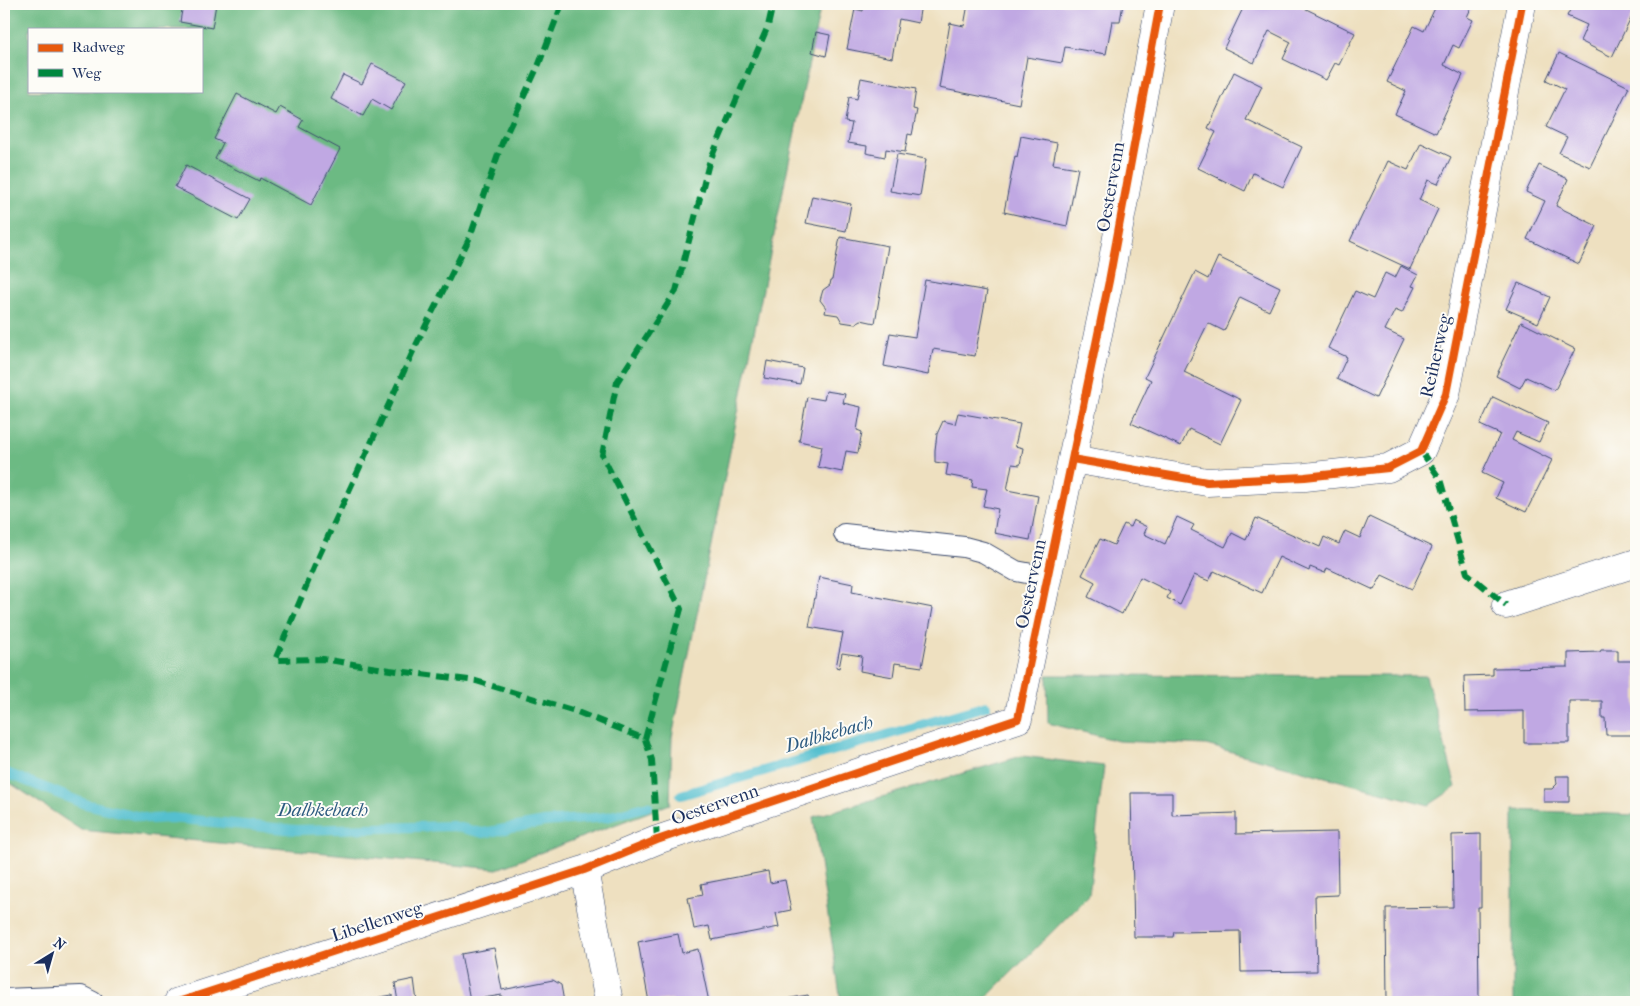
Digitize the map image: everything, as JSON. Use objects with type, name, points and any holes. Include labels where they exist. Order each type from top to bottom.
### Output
[{"type":"street","name":"Oestervenn","points":[[584,870],[657,840],[1018,719],[1109,281],[1160,4]]},
{"type":"street","name":"Reiherweg","points":[[1072,460],[1207,482],[1305,477],[1388,468],[1421,451],[1446,394],[1522,4]]},
{"type":"street","points":[[1506,605],[1636,563]]},
{"type":"street","points":[[584,870],[609,1002]]},
{"type":"street","name":"Libellenweg","points":[[178,1002],[584,870]]},
{"type":"lane","points":[[844,534],[964,547],[983,552],[1016,571],[1048,576]]},
{"type":"lane","points":[[4,998],[82,996],[92,1002]]},
{"type":"green space","points":[[4,4],[821,4],[672,737],[670,804],[497,869],[81,830],[4,779]]},
{"type":"green space","points":[[1047,675],[1426,676],[1456,787],[1429,805],[1206,745],[1118,741],[1048,723]]},
{"type":"green space","points":[[1022,756],[1104,766],[1089,895],[982,1002],[841,1002],[813,817]]},
{"type":"green space","points":[[1513,810],[1636,815],[1636,1002],[1513,1002]]},
{"type":"building","points":[[183,4],[216,4],[212,28],[180,22]]},
{"type":"building","points":[[864,4],[921,4],[918,23],[899,19],[892,58],[847,49],[855,9],[863,11]]},
{"type":"building","points":[[968,4],[1123,4],[1120,21],[1112,21],[1106,54],[1065,47],[1062,63],[1027,57],[1019,104],[939,88],[950,23],[964,26]]},
{"type":"building","points":[[1245,4],[1296,4],[1355,33],[1339,65],[1335,63],[1326,80],[1283,59],[1291,42],[1269,31],[1254,63],[1224,48]]},
{"type":"building","points":[[1437,4],[1473,4],[1467,17],[1473,20],[1459,48],[1453,45],[1444,65],[1463,75],[1436,133],[1395,114],[1406,91],[1387,82],[1414,26],[1424,31]]},
{"type":"building","points":[[1573,4],[1636,4],[1612,57],[1580,41],[1587,25],[1567,16]]},
{"type":"building","points":[[816,32],[830,35],[826,56],[812,52]]},
{"type":"building","points":[[1559,53],[1629,87],[1590,167],[1559,153],[1567,137],[1546,127],[1565,89],[1546,80]]},
{"type":"building","points":[[372,64],[406,81],[391,110],[372,99],[363,116],[331,99],[343,75],[362,84]]},
{"type":"building","points":[[1234,72],[1262,86],[1246,120],[1302,147],[1283,187],[1253,173],[1245,191],[1198,168],[1216,132],[1208,128]]},
{"type":"building","points":[[861,78],[916,89],[913,109],[917,110],[912,135],[908,134],[905,152],[886,149],[885,157],[866,153],[867,146],[848,143],[852,123],[845,122],[849,97],[857,99]]},
{"type":"building","points":[[237,94],[276,114],[280,107],[303,120],[299,127],[340,149],[311,205],[260,178],[259,181],[215,159],[223,143],[214,139]]},
{"type":"building","points":[[1021,136],[1057,143],[1053,164],[1078,168],[1067,226],[1004,212]]},
{"type":"building","points":[[1421,143],[1451,157],[1438,184],[1428,180],[1419,200],[1438,209],[1410,269],[1350,241],[1388,161],[1408,170]]},
{"type":"building","points":[[897,154],[926,159],[920,196],[890,191]]},
{"type":"building","points":[[186,165],[250,199],[238,220],[175,187]]},
{"type":"building","points":[[1539,165],[1568,179],[1556,206],[1597,226],[1579,264],[1527,239],[1545,201],[1526,192]]},
{"type":"building","points":[[812,196],[851,204],[846,231],[806,223]]},
{"type":"building","points":[[840,237],[888,246],[875,323],[861,320],[855,324],[842,322],[838,315],[825,313],[826,308],[820,300],[823,290],[830,285],[832,280]]},
{"type":"building","points":[[1218,257],[1280,287],[1269,311],[1240,297],[1224,331],[1208,323],[1184,372],[1241,400],[1220,444],[1189,429],[1181,446],[1131,423],[1151,380],[1145,377],[1195,272],[1208,279]]},
{"type":"building","points":[[1401,266],[1418,275],[1412,286],[1415,287],[1402,313],[1395,310],[1385,330],[1404,339],[1376,398],[1337,379],[1347,357],[1328,348],[1355,291],[1373,299],[1385,273],[1395,278]]},
{"type":"building","points":[[925,280],[987,291],[975,356],[933,349],[928,375],[884,366],[890,333],[915,337]]},
{"type":"building","points":[[1518,283],[1550,297],[1538,323],[1506,309]]},
{"type":"building","points":[[1521,322],[1575,349],[1555,390],[1526,377],[1520,388],[1496,376]]},
{"type":"building","points":[[767,361],[803,368],[800,384],[764,378]]},
{"type":"building","points":[[826,391],[845,394],[843,403],[861,407],[857,430],[862,432],[858,453],[846,451],[842,472],[818,467],[822,446],[799,441],[807,397],[824,400]]},
{"type":"building","points":[[1493,397],[1548,423],[1539,442],[1516,432],[1512,440],[1552,460],[1526,512],[1496,498],[1503,483],[1482,473],[1500,434],[1480,425]]},
{"type":"building","points":[[958,413],[1020,424],[1015,446],[1023,448],[1020,465],[1012,464],[1007,490],[1038,496],[1030,540],[994,533],[998,509],[983,506],[987,489],[972,487],[973,480],[946,475],[948,464],[935,462],[937,434],[943,421],[955,424]]},
{"type":"building","points":[[1177,517],[1194,525],[1191,530],[1225,547],[1232,533],[1246,540],[1256,518],[1320,547],[1324,537],[1339,544],[1345,531],[1360,538],[1369,517],[1432,547],[1412,589],[1382,575],[1374,590],[1327,568],[1325,573],[1310,567],[1309,571],[1279,557],[1262,593],[1214,571],[1209,581],[1194,575],[1180,605],[1167,598],[1170,592],[1140,577],[1122,614],[1088,597],[1095,582],[1082,575],[1100,539],[1114,545],[1124,524],[1130,527],[1133,520],[1147,527],[1144,534],[1165,544]]},
{"type":"building","points":[[819,577],[853,584],[852,592],[933,608],[922,667],[895,663],[893,677],[860,671],[862,656],[842,653],[839,668],[836,667],[843,633],[809,627]]},
{"type":"building","points":[[1601,650],[1618,650],[1618,661],[1636,661],[1636,735],[1606,735],[1605,718],[1602,718],[1602,701],[1569,701],[1569,743],[1524,743],[1524,711],[1465,712],[1464,676],[1493,675],[1493,668],[1568,667],[1568,653],[1600,652]]},
{"type":"building","points":[[1556,776],[1569,776],[1569,802],[1544,802],[1544,789],[1552,789],[1557,784]]},
{"type":"building","points":[[1131,793],[1172,793],[1172,815],[1236,813],[1236,834],[1337,832],[1338,895],[1315,896],[1317,971],[1241,972],[1240,931],[1174,932],[1173,937],[1134,937]]},
{"type":"building","points":[[1481,834],[1481,907],[1478,907],[1479,1002],[1387,1002],[1386,908],[1453,907],[1452,835]]},
{"type":"building","points":[[768,871],[770,883],[785,880],[791,910],[776,913],[779,927],[712,940],[709,926],[694,929],[688,898],[703,895],[701,884]]},
{"type":"building","points":[[678,934],[682,953],[698,949],[709,1002],[673,1002],[672,999],[649,1002],[638,942]]},
{"type":"building","points":[[494,948],[502,990],[553,980],[561,985],[564,1002],[503,1002],[502,995],[470,1000],[461,954]]},
{"type":"building","points":[[414,979],[417,1002],[398,1002],[395,983]]},
{"type":"building","points":[[392,995],[393,1002],[359,1002],[359,1001]]},
{"type":"building","points":[[808,995],[810,1002],[781,1002],[780,1000]]},
{"type":"waterway","name":"Dalbkebach","points":[[681,795],[986,706]]},
{"type":"waterway","name":"Dalbkebach","points":[[4,772],[85,804],[150,819],[172,818],[296,830],[453,826],[483,833],[544,822],[607,817],[648,806]]},
{"type":"marked path","points":[[562,4],[539,64],[502,143],[470,237],[416,345],[319,556],[275,660],[323,659],[476,681],[575,711],[645,739],[652,760],[657,840]]},
{"type":"marked path","points":[[645,739],[681,609],[602,455],[617,382],[676,291],[709,163],[768,26],[773,4]]},
{"type":"marked path","points":[[1421,451],[1440,479],[1467,573],[1506,605]]},
{"type":"cycle path","points":[[178,1002],[584,870],[657,840],[1018,719],[1109,281],[1160,4]]},
{"type":"cycle path","points":[[1072,459],[1207,482],[1305,477],[1388,468],[1421,451],[1446,394],[1522,4]]}]
